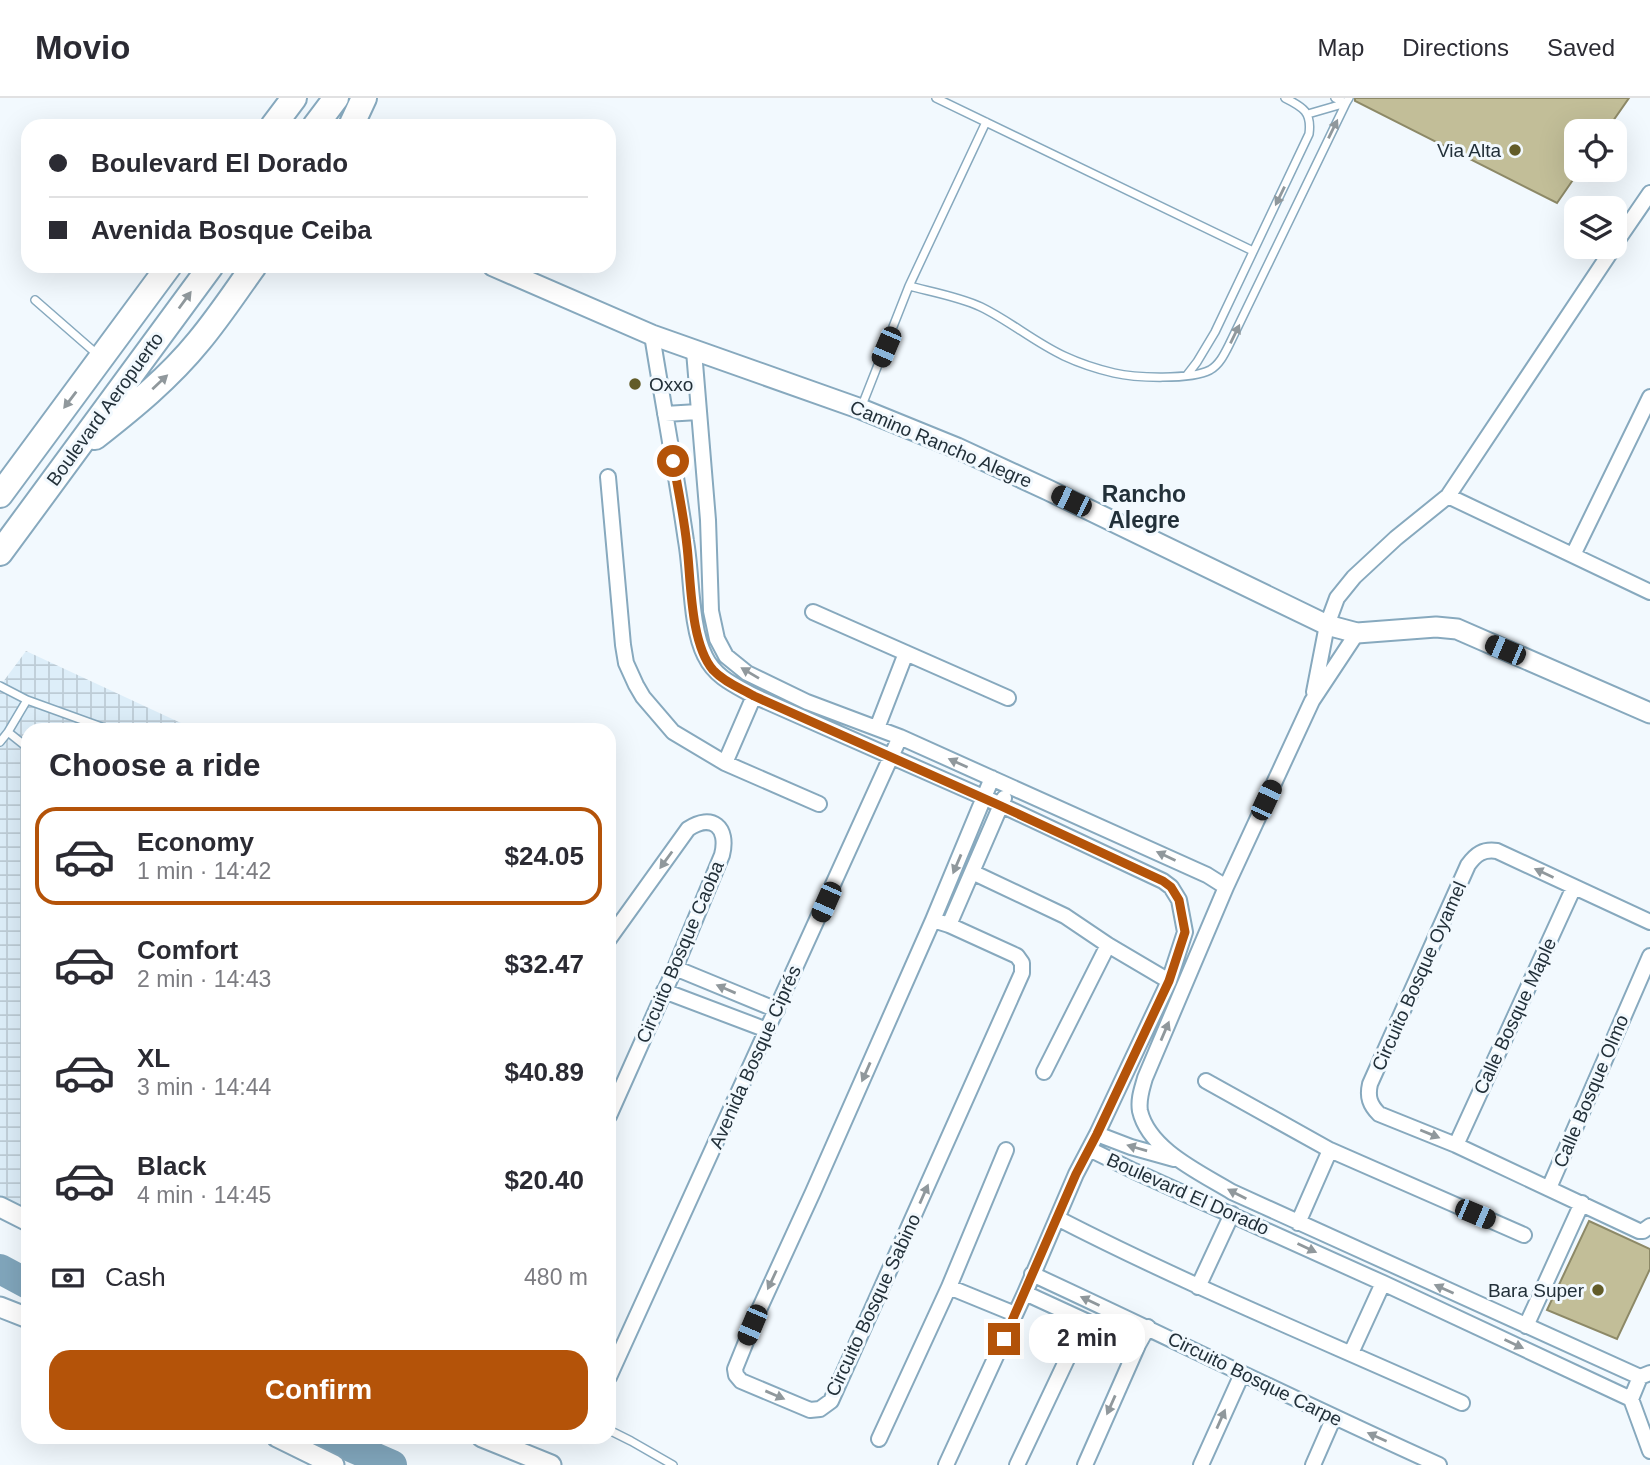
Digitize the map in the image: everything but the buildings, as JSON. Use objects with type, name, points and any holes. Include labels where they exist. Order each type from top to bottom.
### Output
[{"type":"highway","points":[[278,119],[294,98]]},
{"type":"highway","points":[[320,119],[336,98]]},
{"type":"highway","points":[[354,119],[365,98]]},
{"type":"highway","name":"Boulevard Aeropuerto","points":[[0,495],[164,273]]},
{"type":"highway","name":"Boulevard Aeropuerto","points":[[0,553],[206,273]]},
{"type":"highway","points":[[70,457],[136,404],[181,362],[249,273]]},
{"type":"street","name":"Boulevard El Dorado","points":[[1627,227],[1650,193]]},
{"type":"street","name":"Boulevard El Dorado","points":[[1312,701],[1327,625],[1337,598],[1354,577],[1396,537],[1448,496],[1605,259]]},
{"type":"street","points":[[509,273],[694,351],[708,520],[711,611],[717,639],[726,656],[747,673],[807,702],[900,737],[1009,785],[1207,875],[1227,887]]},
{"type":"street","name":"Boulevard El Dorado","points":[[652,335],[683,522],[698,638],[712,669],[723,679],[754,696],[1163,881],[1171,887],[1179,900],[1185,932],[1169,981],[1089,1149],[1631,1399],[1645,1375],[1526,1326],[1232,1192],[1179,1160],[1161,1145],[1151,1133],[1140,1110],[1140,1095],[1154,1055],[1227,887],[1312,701],[1357,633]]},
{"type":"street","name":"Camino Rancho Alegre","points":[[694,351],[860,409],[957,448],[1048,489],[1327,625],[1357,633],[1436,627],[1457,629],[1650,713]]},
{"type":"street","points":[[1573,555],[1650,397]]},
{"type":"street","points":[[665,414],[698,412]]},
{"type":"street","points":[[608,477],[623,645],[626,663],[643,697],[674,732],[725,763],[819,804]]},
{"type":"street","points":[[1448,496],[1650,592]]},
{"type":"street","points":[[683,522],[708,520]]},
{"type":"street","points":[[813,612],[1008,698]]},
{"type":"street","points":[[877,728],[906,653]]},
{"type":"street","points":[[725,763],[754,696]]},
{"type":"street","name":"Avenida Bosque Ciprés","points":[[616,1362],[900,737]]},
{"type":"street","name":"Circuito Bosque Sabino","points":[[933,919],[1017,956],[1023,963],[1022,973],[831,1401],[820,1409],[810,1409],[740,1381],[735,1369],[933,919],[992,778]]},
{"type":"street","points":[[950,925],[1009,785]]},
{"type":"street","name":"Circuito Bosque Caoba","points":[[616,929],[688,829],[701,823],[717,825],[722,829],[725,840],[722,855],[616,1100]]},
{"type":"street","name":"Circuito Bosque Oyamel","points":[[1650,922],[1497,851],[1479,853],[1468,865],[1368,1091],[1370,1104],[1379,1114],[1455,1145],[1639,1231],[1650,1226]]},
{"type":"street","points":[[972,872],[1065,916],[1169,981]]},
{"type":"street","name":"Calle Bosque Maple","points":[[1455,1145],[1574,887]]},
{"type":"street","points":[[1044,1072],[1108,945]]},
{"type":"street","name":"Calle Bosque Olmo","points":[[1549,1188],[1650,956]]},
{"type":"street","points":[[675,968],[777,1010]]},
{"type":"street","points":[[664,991],[767,1030]]},
{"type":"street","points":[[1206,1081],[1330,1150],[1524,1235]]},
{"type":"street","points":[[1097,1134],[1131,1147],[1179,1160]]},
{"type":"street","points":[[947,1465],[1089,1149]]},
{"type":"street","points":[[879,1439],[949,1287],[1006,1150]]},
{"type":"street","points":[[1298,1223],[1330,1150]]},
{"type":"street","points":[[1526,1326],[1582,1203]]},
{"type":"street","points":[[0,1208],[21,1218]]},
{"type":"street","points":[[1198,1287],[1233,1214]]},
{"type":"street","points":[[1057,1218],[1198,1287],[1462,1403]]},
{"type":"street","name":"Circuito Bosque Carpe","points":[[1032,1274],[1434,1464]]},
{"type":"street","points":[[1351,1353],[1383,1283]]},
{"type":"street","points":[[949,1287],[1016,1314]]},
{"type":"street","name":"Circuito Bosque Carpe","points":[[1025,1293],[1138,1345]]},
{"type":"street","points":[[0,1307],[21,1315]]},
{"type":"street","points":[[1017,1465],[1086,1321]]},
{"type":"street","points":[[1085,1465],[1147,1327]]},
{"type":"street","points":[[1201,1465],[1242,1374]]},
{"type":"street","points":[[1631,1399],[1650,1451]]},
{"type":"street","points":[[1314,1465],[1335,1418]]},
{"type":"street","points":[[291,1444],[334,1465]]},
{"type":"street","points":[[499,1444],[551,1465]]},
{"type":"lane","points":[[936,98],[1254,251]]},
{"type":"lane","points":[[1186,376],[1211,340],[1305,145],[1310,124],[1308,114],[1285,98]]},
{"type":"lane","points":[[1335,98],[1347,101]]},
{"type":"lane","points":[[909,286],[977,305],[1066,357],[1116,374],[1186,376],[1209,371],[1226,352],[1347,101]]},
{"type":"lane","points":[[1308,114],[1347,101]]},
{"type":"lane","points":[[860,409],[909,286],[986,122]]},
{"type":"lane","points":[[35,300],[101,358]]},
{"type":"lane","points":[[0,686],[27,700],[91,723]]},
{"type":"lane","points":[[0,742],[27,700]]},
{"type":"lane","points":[[8,732],[21,742]]},
{"type":"lane","points":[[616,1434],[673,1465]]},
{"type":"shaded area","points":[[26,651],[181,723],[21,723],[21,1212],[0,1201],[0,686]]},
{"type":"waterway","points":[[0,1269],[21,1280]]},
{"type":"waterway","points":[[344,1444],[392,1465]]},
{"type":"place","name":"Via Alta","points":[[1515,150]]},
{"type":"place","name":"Oxxo","points":[[635,384]]},
{"type":"place","name":"Bara Super","points":[[1598,1290]]},
{"type":"district","name":"Rancho Alegre","points":[[1144,507]]},
{"type":"route","points":[[673,461],[687,544],[698,638],[712,669],[723,679],[754,696],[1163,881],[1171,887],[1179,900],[1185,932],[1169,981],[1076,1174],[1004,1339]]}]
